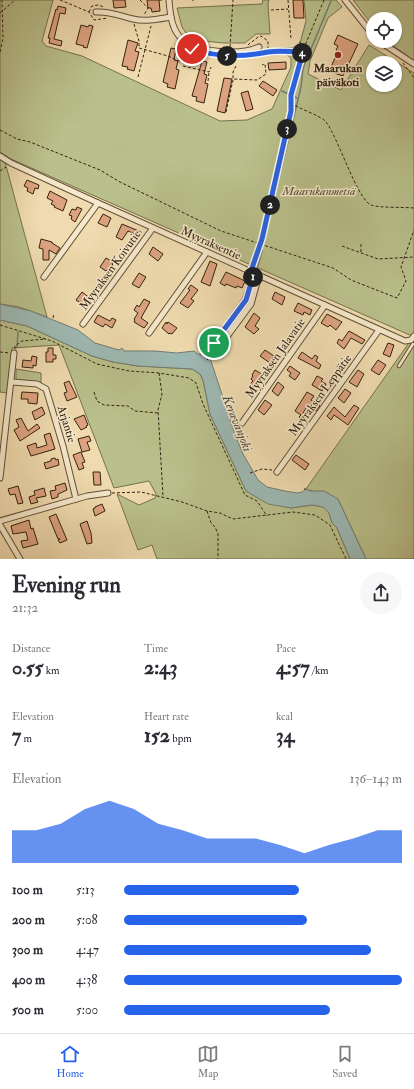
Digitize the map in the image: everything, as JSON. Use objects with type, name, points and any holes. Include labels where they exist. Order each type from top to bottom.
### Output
[{"type":"street","points":[[169,0],[171,17],[179,36],[190,44],[202,49],[224,52],[245,51],[259,47]]},
{"type":"street","points":[[344,0],[366,27]]},
{"type":"street","points":[[96,12],[106,11],[134,20],[143,21],[171,17]]},
{"type":"street","points":[[389,48],[414,64]]},
{"type":"street","name":"Myyraksentie","points":[[0,156],[98,204],[379,330],[405,341],[413,341]]},
{"type":"street","points":[[44,277],[98,204]]},
{"type":"street","name":"Myyraksen Koivutie","points":[[84,324],[153,228]]},
{"type":"street","points":[[149,333],[207,252]]},
{"type":"street","points":[[254,273],[251,304],[220,346],[217,348],[214,347],[214,343],[246,300],[254,273]]},
{"type":"street","name":"Myyraksen Jalavatie","points":[[242,423],[325,305]]},
{"type":"street","name":"Myyraksen Leppätie","points":[[277,472],[379,330]]},
{"type":"street","points":[[0,478],[12,382],[14,353]]},
{"type":"street","name":"Arjantie","points":[[12,382],[37,384],[46,389],[63,446],[76,500]]},
{"type":"street","points":[[0,520],[88,496],[108,493]]},
{"type":"street","points":[[0,525],[20,559]]},
{"type":"lane","points":[[399,366],[413,341]]},
{"type":"path","points":[[0,52],[3,38],[1,12],[2,0]]},
{"type":"path","points":[[1,12],[15,0]]},
{"type":"path","points":[[60,0],[89,12]]},
{"type":"path","points":[[140,0],[148,8],[143,17]]},
{"type":"path","points":[[159,0],[164,0]]},
{"type":"path","points":[[230,47],[233,0]]},
{"type":"path","points":[[288,0],[291,39]]},
{"type":"path","points":[[254,273],[291,111],[291,95],[301,55],[324,0]]},
{"type":"path","points":[[271,10],[288,9]]},
{"type":"path","points":[[133,24],[139,41],[139,48],[168,56],[184,63]]},
{"type":"path","points":[[138,78],[151,25]]},
{"type":"path","points":[[246,47],[261,36],[268,41],[268,52]]},
{"type":"path","points":[[299,42],[306,46]]},
{"type":"path","points":[[225,47],[236,47]]},
{"type":"path","points":[[251,54],[268,52],[303,52]]},
{"type":"path","points":[[398,54],[414,78]]},
{"type":"path","points":[[301,55],[311,60]]},
{"type":"path","points":[[234,79],[257,80],[266,74],[265,64],[262,65]]},
{"type":"path","points":[[183,66],[209,72]]},
{"type":"path","points":[[226,112],[234,79],[233,72],[236,66]]},
{"type":"path","points":[[208,81],[209,72],[212,67]]},
{"type":"path","points":[[291,103],[326,121],[361,194],[366,201],[372,206],[414,208]]},
{"type":"path","points":[[0,130],[16,139],[30,142],[100,170],[201,222],[261,245],[333,268],[351,280],[397,298],[406,281],[401,267],[414,230]]},
{"type":"path","points":[[0,171],[12,163]]},
{"type":"path","points":[[361,244],[361,254]]},
{"type":"path","points":[[342,246],[361,254],[378,258],[414,257]]},
{"type":"path","points":[[53,318],[54,314]]},
{"type":"path","points":[[0,324],[46,339],[72,350],[97,364],[129,371],[159,373],[189,378],[196,383],[206,411],[245,495],[257,502],[267,516]]},
{"type":"path","points":[[0,352],[14,353],[15,346],[22,341],[46,339]]},
{"type":"path","points":[[207,360],[210,357]]},
{"type":"path","points":[[159,373],[162,394],[158,413],[163,497]]},
{"type":"path","points":[[94,392],[97,401],[104,405],[128,406],[135,411],[158,413]]},
{"type":"path","points":[[250,473],[266,468],[277,472]]},
{"type":"path","points":[[108,493],[141,492],[163,497],[207,511],[220,513],[233,519],[293,512],[315,515],[330,525],[346,559]]},
{"type":"path","points":[[207,511],[211,523],[215,527],[218,534],[218,559]]},
{"type":"green space","name":"Maarukanmetsä","points":[[0,0],[53,0],[42,41],[46,46],[82,56],[220,121],[247,120],[272,109],[291,67],[291,58],[286,54],[271,55],[270,49],[299,47],[306,21],[304,0],[336,0],[342,7],[328,18],[310,61],[308,74],[341,90],[367,48],[374,48],[387,56],[366,56],[366,92],[402,92],[402,66],[414,73],[414,559],[366,559],[338,499],[306,489],[411,340],[412,336],[11,159],[0,152]]},
{"type":"green space","points":[[263,0],[269,0],[270,34],[256,34],[245,43],[204,41],[191,37],[182,27],[177,8],[262,4]]},
{"type":"green space","points":[[353,0],[414,0],[414,61],[396,48],[402,48],[402,12],[366,12],[366,17]]},
{"type":"green space","points":[[0,158],[5,162],[47,317],[19,307],[0,304]]},
{"type":"green space","points":[[0,320],[27,326],[92,356],[113,362],[138,366],[192,369],[200,374],[203,380],[210,414],[246,491],[291,508],[312,505],[323,507],[329,513],[332,523],[337,528],[350,559],[157,559],[152,545],[138,550],[117,494],[139,505],[155,498],[156,494],[149,481],[114,488],[59,345],[12,348],[7,393],[0,392]]},
{"type":"green space","points":[[16,369],[41,373],[41,383],[16,380]]},
{"type":"water","points":[[0,304],[31,311],[78,330],[95,343],[119,350],[122,348],[124,351],[177,353],[194,351],[198,354],[206,355],[208,352],[235,434],[243,454],[258,480],[267,487],[297,493],[306,489],[310,491],[324,491],[338,499],[366,559],[350,559],[337,528],[332,523],[329,513],[323,507],[312,505],[291,508],[268,504],[246,491],[210,414],[203,380],[200,374],[192,369],[138,366],[113,362],[92,356],[27,326],[0,320]]},
{"type":"building","points":[[113,0],[125,0],[126,7],[114,8]]},
{"type":"building","points":[[147,0],[159,0],[160,11],[152,12],[151,8],[148,8]]},
{"type":"building","points":[[293,0],[303,0],[304,18],[294,18]]},
{"type":"building","points":[[58,6],[66,8],[65,14],[60,13],[54,39],[62,41],[61,46],[49,43],[50,38],[48,38]]},
{"type":"building","points":[[81,25],[88,27],[89,25],[93,26],[87,48],[76,44]]},
{"type":"building","points":[[338,35],[358,44],[343,76],[334,73],[336,69],[331,67],[338,51],[336,50],[338,46],[334,44]]},
{"type":"building","points":[[128,40],[138,43],[135,51],[139,52],[134,71],[127,69],[128,67],[122,66]]},
{"type":"building","points":[[171,48],[176,49],[174,60],[178,61],[176,69],[179,70],[175,89],[167,87],[168,84],[163,82]]},
{"type":"building","points":[[202,61],[207,62],[204,74],[207,75],[205,83],[208,84],[204,103],[196,101],[197,97],[192,96]]},
{"type":"building","points":[[286,62],[286,69],[269,70],[268,63]]},
{"type":"building","points":[[224,78],[232,79],[225,113],[217,111]]},
{"type":"building","points":[[263,81],[277,90],[273,96],[259,86]]},
{"type":"building","points":[[248,91],[253,109],[246,111],[241,93]]},
{"type":"building","points":[[27,180],[39,185],[38,189],[35,188],[33,194],[27,191],[28,188],[24,186]]},
{"type":"building","points":[[50,191],[67,200],[63,211],[54,207],[55,206],[51,204],[53,201],[47,198]]},
{"type":"building","points":[[77,207],[82,209],[75,222],[71,219],[72,216],[69,215],[72,209],[76,210]]},
{"type":"building","points":[[103,214],[111,218],[107,227],[98,223]]},
{"type":"building","points":[[122,224],[141,232],[139,236],[128,231],[122,240],[116,237]]},
{"type":"building","points":[[41,239],[52,242],[60,248],[56,254],[49,250],[49,260],[43,260],[43,249],[39,248]]},
{"type":"building","points":[[153,247],[163,254],[158,261],[149,254]]},
{"type":"building","points":[[106,258],[113,262],[113,265],[106,271],[100,267]]},
{"type":"building","points":[[210,261],[217,264],[210,286],[201,282]]},
{"type":"building","points":[[226,272],[245,281],[242,288],[237,286],[236,288],[226,284],[225,286],[220,283]]},
{"type":"building","points":[[139,273],[146,277],[139,288],[132,284]]},
{"type":"building","points":[[191,285],[198,290],[191,299],[194,301],[188,308],[180,303],[190,290],[188,289]]},
{"type":"building","points":[[82,292],[91,299],[85,306],[76,300]]},
{"type":"building","points":[[275,292],[285,297],[282,305],[272,299]]},
{"type":"building","points":[[144,299],[150,302],[141,318],[148,323],[144,328],[134,322],[134,319],[138,313],[134,310],[137,305],[139,307]]},
{"type":"building","points":[[298,303],[312,310],[310,315],[304,312],[303,315],[294,311]]},
{"type":"building","points":[[254,313],[260,318],[255,326],[259,329],[254,334],[245,327]]},
{"type":"building","points":[[327,314],[342,322],[336,330],[330,325],[328,327],[321,323]]},
{"type":"building","points":[[98,315],[110,321],[112,318],[116,320],[112,328],[105,324],[103,327],[94,322]]},
{"type":"building","points":[[166,322],[167,324],[168,322],[177,328],[172,334],[169,334],[162,328]]},
{"type":"building","points":[[349,331],[365,340],[362,344],[351,338],[344,349],[337,343],[339,339],[342,341]]},
{"type":"building","points":[[388,343],[394,345],[390,357],[383,354]]},
{"type":"building","points":[[48,348],[53,348],[53,355],[56,355],[56,359],[53,359],[53,362],[46,362],[46,352],[48,352]]},
{"type":"building","points":[[265,350],[274,356],[270,363],[260,356]]},
{"type":"building","points":[[302,352],[312,359],[315,355],[318,357],[316,361],[321,365],[319,369],[298,358]]},
{"type":"building","points":[[32,356],[37,357],[36,366],[33,365],[33,368],[22,367],[23,360],[31,361]]},
{"type":"building","points":[[378,360],[386,365],[379,375],[371,370]]},
{"type":"building","points":[[290,366],[300,373],[295,380],[289,376],[291,373],[287,370]]},
{"type":"building","points":[[255,370],[263,375],[255,387],[250,384],[253,381],[251,379]]},
{"type":"building","points":[[358,370],[364,374],[357,387],[349,382]]},
{"type":"building","points":[[317,376],[323,379],[321,381],[326,384],[322,391],[312,385]]},
{"type":"building","points":[[69,381],[77,397],[67,401],[64,393],[67,392],[64,383]]},
{"type":"building","points":[[278,382],[284,387],[278,396],[272,391]]},
{"type":"building","points":[[345,389],[351,393],[344,403],[338,398]]},
{"type":"building","points":[[22,392],[38,393],[37,404],[28,403],[28,399],[21,399]]},
{"type":"building","points":[[307,392],[314,396],[311,400],[320,406],[316,411],[308,405],[303,413],[309,416],[305,422],[299,417],[301,415],[295,411]]},
{"type":"building","points":[[265,400],[272,405],[264,415],[258,410]]},
{"type":"building","points":[[354,405],[359,408],[348,425],[334,415],[331,420],[327,416],[334,407],[345,417]]},
{"type":"building","points":[[42,407],[45,414],[35,420],[32,412]]},
{"type":"building","points":[[84,415],[88,425],[81,430],[74,419]]},
{"type":"building","points":[[21,418],[28,431],[37,424],[40,428],[20,441],[14,430],[19,427],[16,420]]},
{"type":"building","points":[[50,433],[55,449],[31,456],[27,446],[36,443],[37,448],[47,445],[44,435]]},
{"type":"building","points":[[89,436],[91,441],[87,442],[90,450],[82,452],[78,439]]},
{"type":"building","points":[[81,452],[85,462],[82,463],[84,468],[79,470],[73,455]]},
{"type":"building","points":[[296,455],[309,464],[305,470],[292,460]]},
{"type":"building","points":[[55,458],[56,460],[58,459],[59,465],[46,469],[44,463]]},
{"type":"building","points":[[93,472],[100,472],[101,485],[94,485]]},
{"type":"building","points":[[65,483],[67,490],[58,494],[58,497],[52,499],[50,491],[56,490],[55,486]]},
{"type":"building","points":[[18,486],[23,503],[18,504],[15,494],[10,495],[8,489]]},
{"type":"building","points":[[44,488],[46,496],[36,498],[38,502],[31,504],[29,497],[35,495],[34,491]]},
{"type":"building","points":[[102,504],[105,511],[95,516],[93,509]]},
{"type":"building","points":[[56,514],[67,540],[60,543],[58,540],[60,539],[58,539],[49,517]]},
{"type":"building","points":[[29,520],[31,529],[33,528],[38,544],[23,548],[21,541],[28,540],[26,532],[13,534],[11,526]]},
{"type":"building","points":[[87,521],[91,533],[92,543],[87,544],[80,524]]},
{"type":"waterway","points":[[308,56],[331,1]]},
{"type":"waterway","points":[[264,241],[301,87],[303,69],[306,60]]},
{"type":"waterway","points":[[282,91],[297,98]]},
{"type":"waterway","points":[[257,269],[262,251]]},
{"type":"waterway","points":[[217,345],[246,304],[255,279]]},
{"type":"waterway","points":[[17,348],[18,332]]},
{"type":"waterway","points":[[209,355],[214,348]]},
{"type":"place","name":"Maarukan päiväkoti","points":[[338,55]]},
{"type":"route","points":[[192,49],[213,55],[224,56],[268,52],[303,52],[291,95],[291,111],[274,190],[261,245],[252,267],[251,271],[254,273],[246,300],[214,343]]},
{"type":"water label","name":"Keravanjoki","points":[[238,423]]}]
